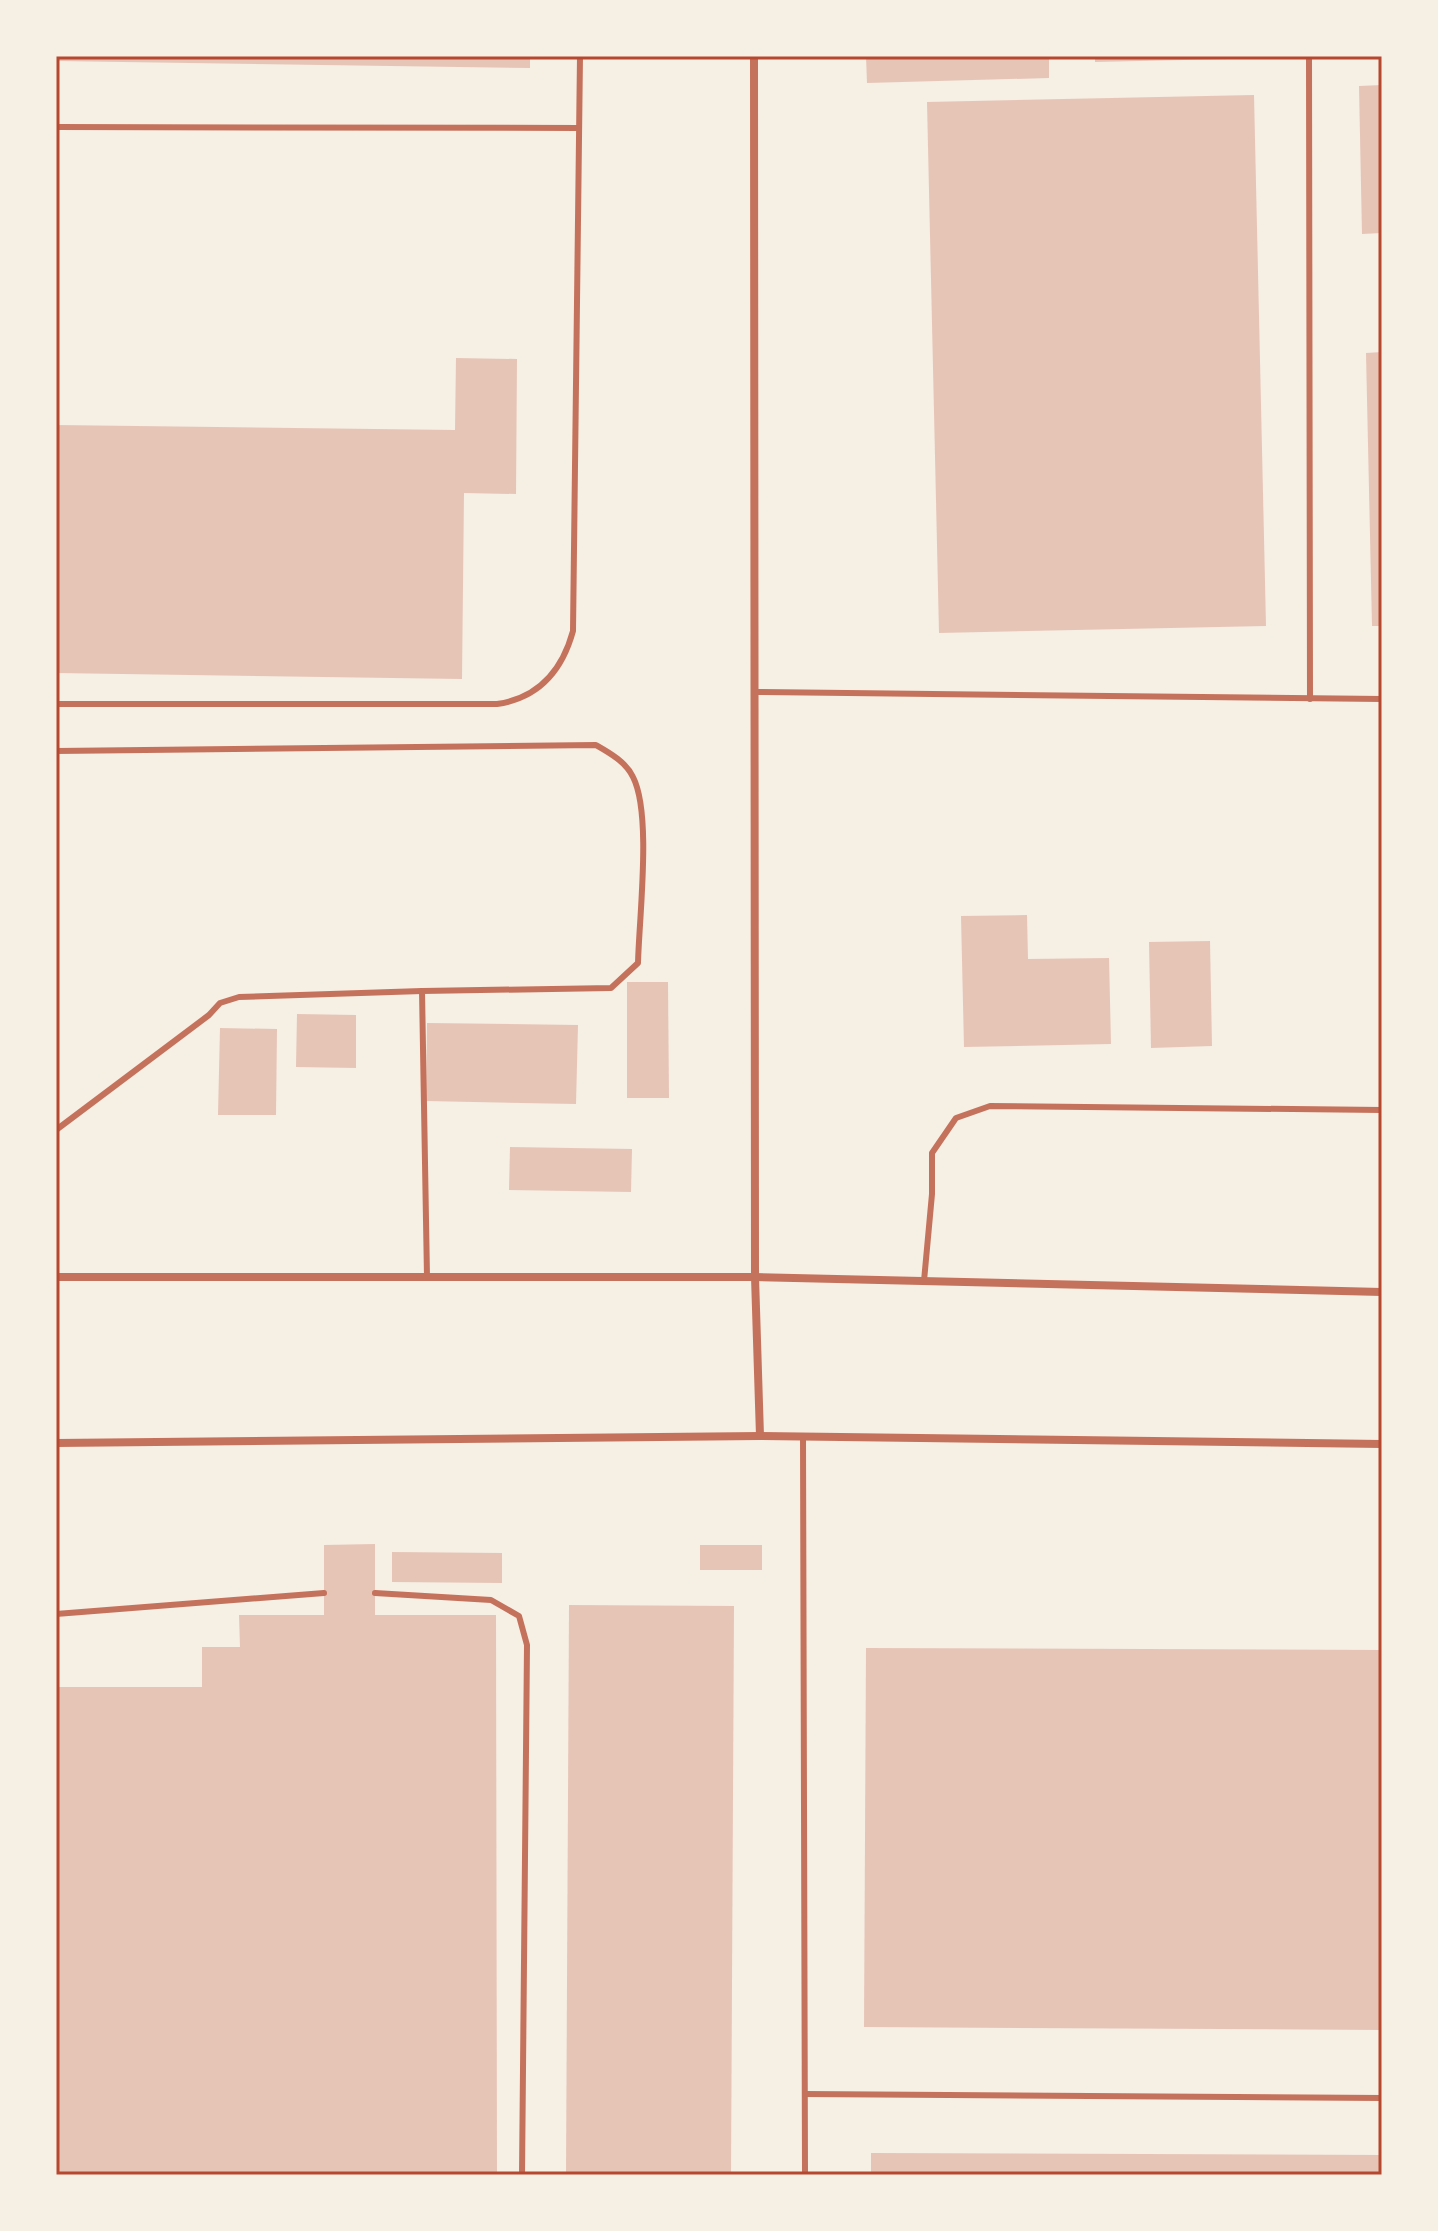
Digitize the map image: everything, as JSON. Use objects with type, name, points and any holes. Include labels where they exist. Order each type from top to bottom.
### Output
[{"type":"street","points":[[754,56],[755,1277],[760,1436]]},
{"type":"street","points":[[56,1277],[755,1277],[1382,1292]]},
{"type":"street","points":[[56,1443],[760,1436],[1382,1444]]},
{"type":"lane","points":[[56,704],[497,704],[517,701],[533,694],[568,650],[573,631],[580,56]]},
{"type":"lane","points":[[1309,56],[1310,699]]},
{"type":"lane","points":[[56,127],[579,128]]},
{"type":"lane","points":[[754,692],[1382,699]]},
{"type":"lane","points":[[56,751],[596,745],[616,756],[632,773],[644,813],[638,963],[611,988],[239,997],[220,1003],[209,1015],[56,1130]]},
{"type":"lane","points":[[422,991],[427,1277]]},
{"type":"lane","points":[[924,1281],[932,1194],[932,1153],[956,1118],[990,1106],[1382,1110]]},
{"type":"lane","points":[[803,1437],[805,2175]]},
{"type":"lane","points":[[56,1614],[324,1593]]},
{"type":"lane","points":[[375,1593],[491,1600],[519,1616],[527,1645],[522,2175]]},
{"type":"lane","points":[[805,2094],[1382,2098]]},
{"type":"building","points":[[56,56],[530,56],[530,68],[56,61]]},
{"type":"building","points":[[866,56],[1049,56],[1049,78],[867,83]]},
{"type":"building","points":[[1095,56],[1228,56],[1228,59],[1095,62]]},
{"type":"building","points":[[1382,85],[1382,233],[1362,234],[1359,86]]},
{"type":"building","points":[[1254,95],[1266,626],[939,633],[927,102]]},
{"type":"building","points":[[1382,352],[1382,626],[1372,626],[1366,353]]},
{"type":"building","points":[[456,358],[517,359],[516,494],[464,493],[462,679],[56,673],[56,425],[455,430]]},
{"type":"building","points":[[1027,915],[1028,959],[1109,958],[1111,1044],[964,1047],[961,916]]},
{"type":"building","points":[[1210,941],[1212,1046],[1151,1048],[1149,942]]},
{"type":"building","points":[[627,982],[668,982],[669,1098],[627,1098]]},
{"type":"building","points":[[297,1014],[356,1015],[356,1068],[296,1067]]},
{"type":"building","points":[[427,1023],[578,1025],[576,1104],[426,1101]]},
{"type":"building","points":[[220,1028],[277,1029],[276,1115],[218,1115]]},
{"type":"building","points":[[510,1147],[632,1149],[631,1192],[509,1190]]},
{"type":"building","points":[[375,1544],[375,1615],[496,1615],[497,2175],[56,2175],[56,1687],[202,1687],[202,1647],[240,1647],[239,1615],[324,1615],[324,1545]]},
{"type":"building","points":[[700,1545],[762,1545],[762,1570],[700,1570]]},
{"type":"building","points":[[392,1552],[502,1553],[502,1583],[392,1582]]},
{"type":"building","points":[[569,1605],[734,1606],[731,2175],[566,2175]]},
{"type":"building","points":[[866,1648],[1382,1650],[1382,2030],[864,2027]]},
{"type":"building","points":[[871,2153],[1382,2155],[1382,2175],[871,2175]]}]
